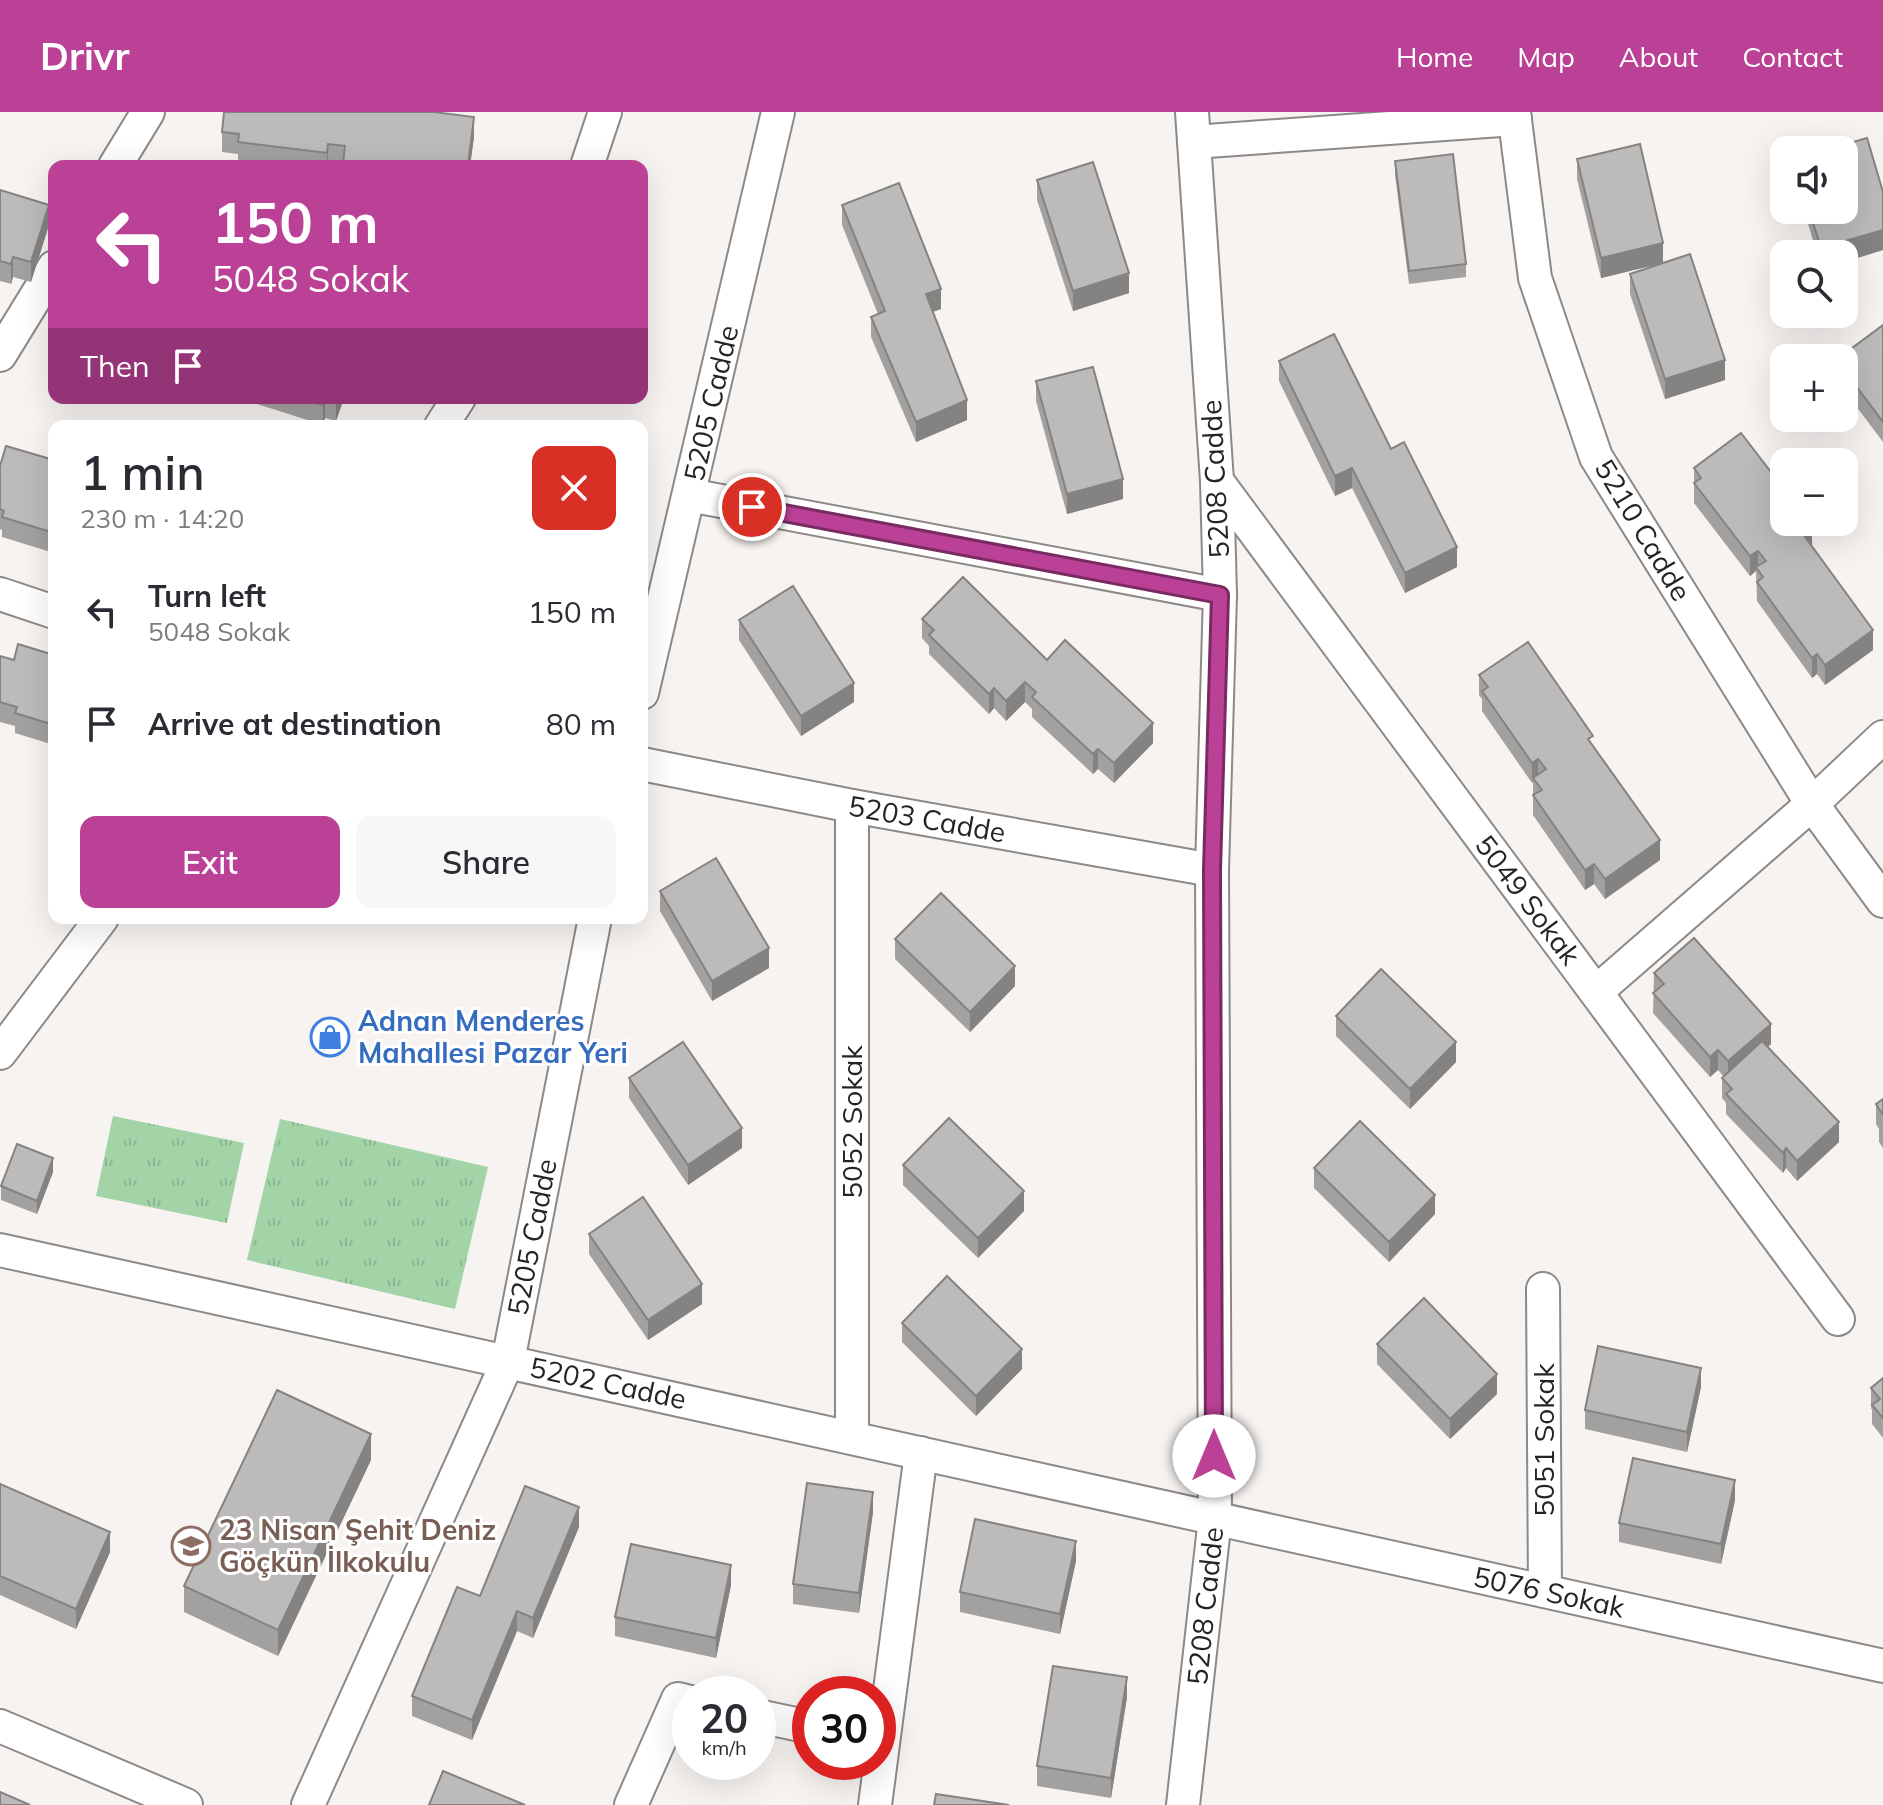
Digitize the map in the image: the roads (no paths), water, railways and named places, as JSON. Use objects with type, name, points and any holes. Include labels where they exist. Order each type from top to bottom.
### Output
[{"type":"street","points":[[119,160],[148,112]]},
{"type":"street","points":[[589,160],[605,112]]},
{"type":"street","name":"5205 Cadde","points":[[648,668],[778,112]]},
{"type":"street","points":[[1193,127],[1515,115]]},
{"type":"street","name":"5210 Cadde","points":[[1515,115],[1535,278],[1596,457],[1812,804],[1883,901]]},
{"type":"street","name":"5208 Cadde","points":[[1183,1805],[1215,1518],[1212,870],[1220,595],[1217,481],[1193,127]]},
{"type":"street","points":[[0,355],[48,277]]},
{"type":"street","name":"5049 Sokak","points":[[1217,481],[1838,1319]]},
{"type":"street","points":[[689,495],[1220,595]]},
{"type":"street","points":[[0,594],[48,610]]},
{"type":"street","points":[[1596,992],[1812,804],[1883,737]]},
{"type":"street","name":"5203 Cadde","points":[[648,765],[852,806],[1212,870]]},
{"type":"street","name":"5052 Sokak","points":[[852,806],[852,1437]]},
{"type":"street","points":[[0,1053],[97,924]]},
{"type":"street","name":"5205 Cadde","points":[[308,1805],[508,1361],[594,924]]},
{"type":"street","name":"5202 Cadde","points":[[0,1250],[1215,1518]]},
{"type":"street","name":"5051 Sokak","points":[[1543,1289],[1545,1591]]},
{"type":"street","points":[[889,1676],[921,1453]]},
{"type":"street","name":"5076 Sokak","points":[[1215,1518],[1883,1666]]},
{"type":"street","points":[[631,1805],[672,1713]]},
{"type":"street","points":[[0,1726],[186,1805]]},
{"type":"street","points":[[875,1805],[877,1780]]},
{"type":"place","name":"Adnan Menderes Mahallesi Pazar Yeri","points":[[330,1037]]},
{"type":"place","name":"23 Nisan Şehit Deniz Göçkün İlkokulu","points":[[191,1546]]}]
